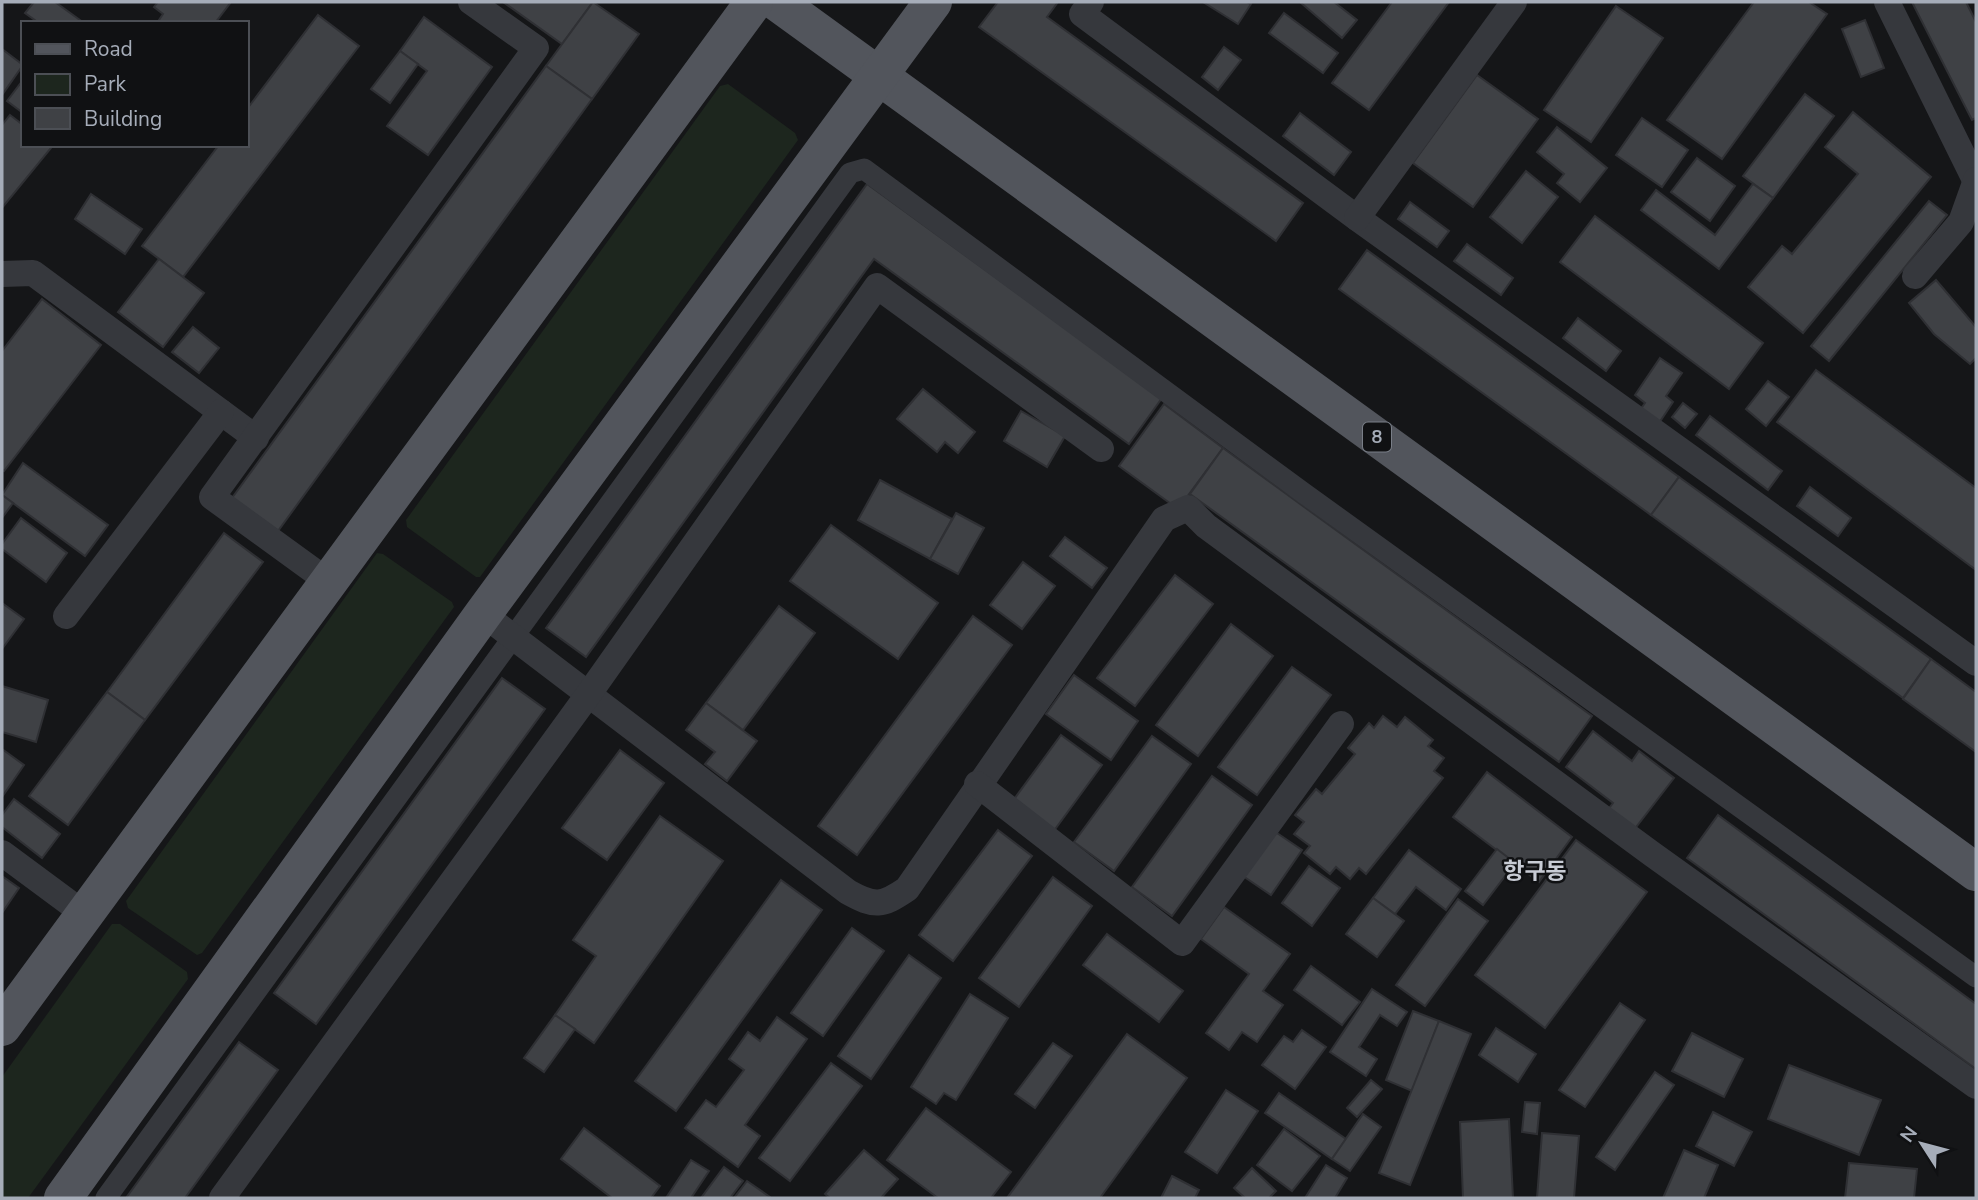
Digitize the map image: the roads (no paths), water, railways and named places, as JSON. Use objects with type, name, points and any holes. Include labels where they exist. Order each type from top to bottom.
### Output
[{"type":"main road","points":[[2,1027],[754,2]]},
{"type":"main road","name":"8","points":[[777,2],[1976,872]]},
{"type":"main road","points":[[63,1198],[483,614],[933,2]]},
{"type":"street","points":[[329,582],[212,497],[536,48],[471,2]]},
{"type":"street","points":[[1091,2],[1082,14],[1357,218],[1976,663]]},
{"type":"street","points":[[1357,218],[1514,2]]},
{"type":"street","points":[[1888,2],[1976,181],[1961,222],[1915,276]]},
{"type":"street","points":[[106,1198],[850,173],[864,169],[1305,494],[1976,977]]},
{"type":"street","points":[[2,274],[33,273],[256,438]]},
{"type":"street","points":[[222,1198],[588,695],[877,286],[1101,449]]},
{"type":"street","points":[[66,616],[221,412]]},
{"type":"street","points":[[483,614],[848,892],[868,903],[887,902],[907,889],[977,784],[1164,519],[1188,508],[1206,526],[1630,838],[1976,1086]]},
{"type":"street","points":[[977,784],[1182,943],[1341,724]]},
{"type":"street","points":[[2,853],[83,914]]},
{"type":"district","name":"항구동","points":[[1535,871]]}]
